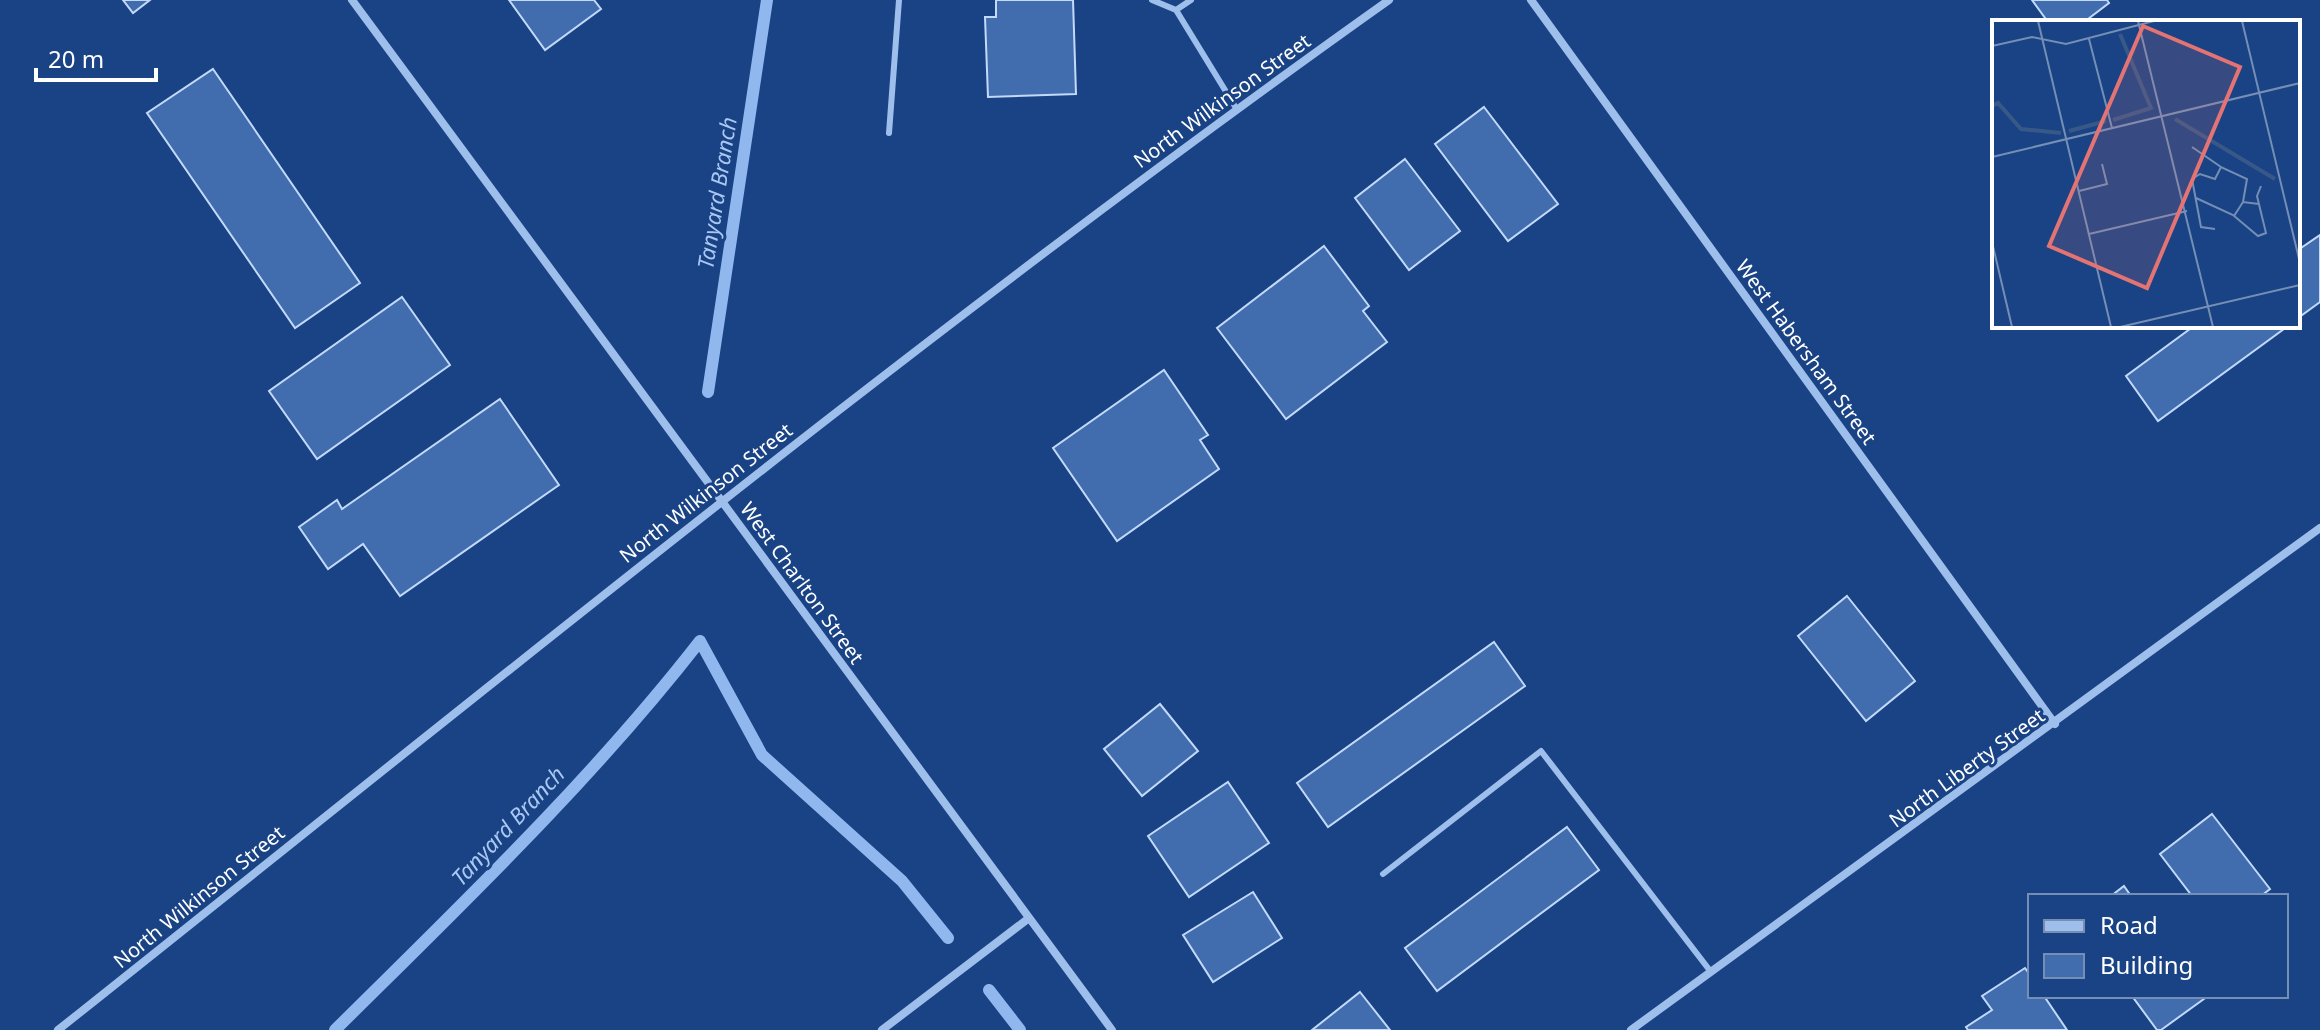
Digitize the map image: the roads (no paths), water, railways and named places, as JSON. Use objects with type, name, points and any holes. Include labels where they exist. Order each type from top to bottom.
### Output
[{"type":"street","name":"West Charlton Street","points":[[352,0],[1112,1030]]},
{"type":"street","name":"North Wilkinson Street","points":[[58,1030],[720,500],[1236,108],[1389,0]]},
{"type":"street","name":"West Habersham Street","points":[[1531,0],[2055,724]]},
{"type":"street","name":"North Liberty Street","points":[[1631,1030],[2320,528]]},
{"type":"street","points":[[882,1030],[1029,918]]},
{"type":"lane","points":[[889,133],[899,0]]},
{"type":"lane","points":[[1152,0],[1176,10],[1236,108]]},
{"type":"lane","points":[[1176,10],[1191,0]]},
{"type":"lane","points":[[1383,874],[1541,751],[1711,972]]},
{"type":"waterway","name":"Tanyard Branch","points":[[708,392],[767,0]]},
{"type":"waterway","name":"Tanyard Branch","points":[[335,1030],[570,793],[700,641],[762,755],[902,881],[948,938]]},
{"type":"waterway","points":[[989,990],[1020,1030]]}]
